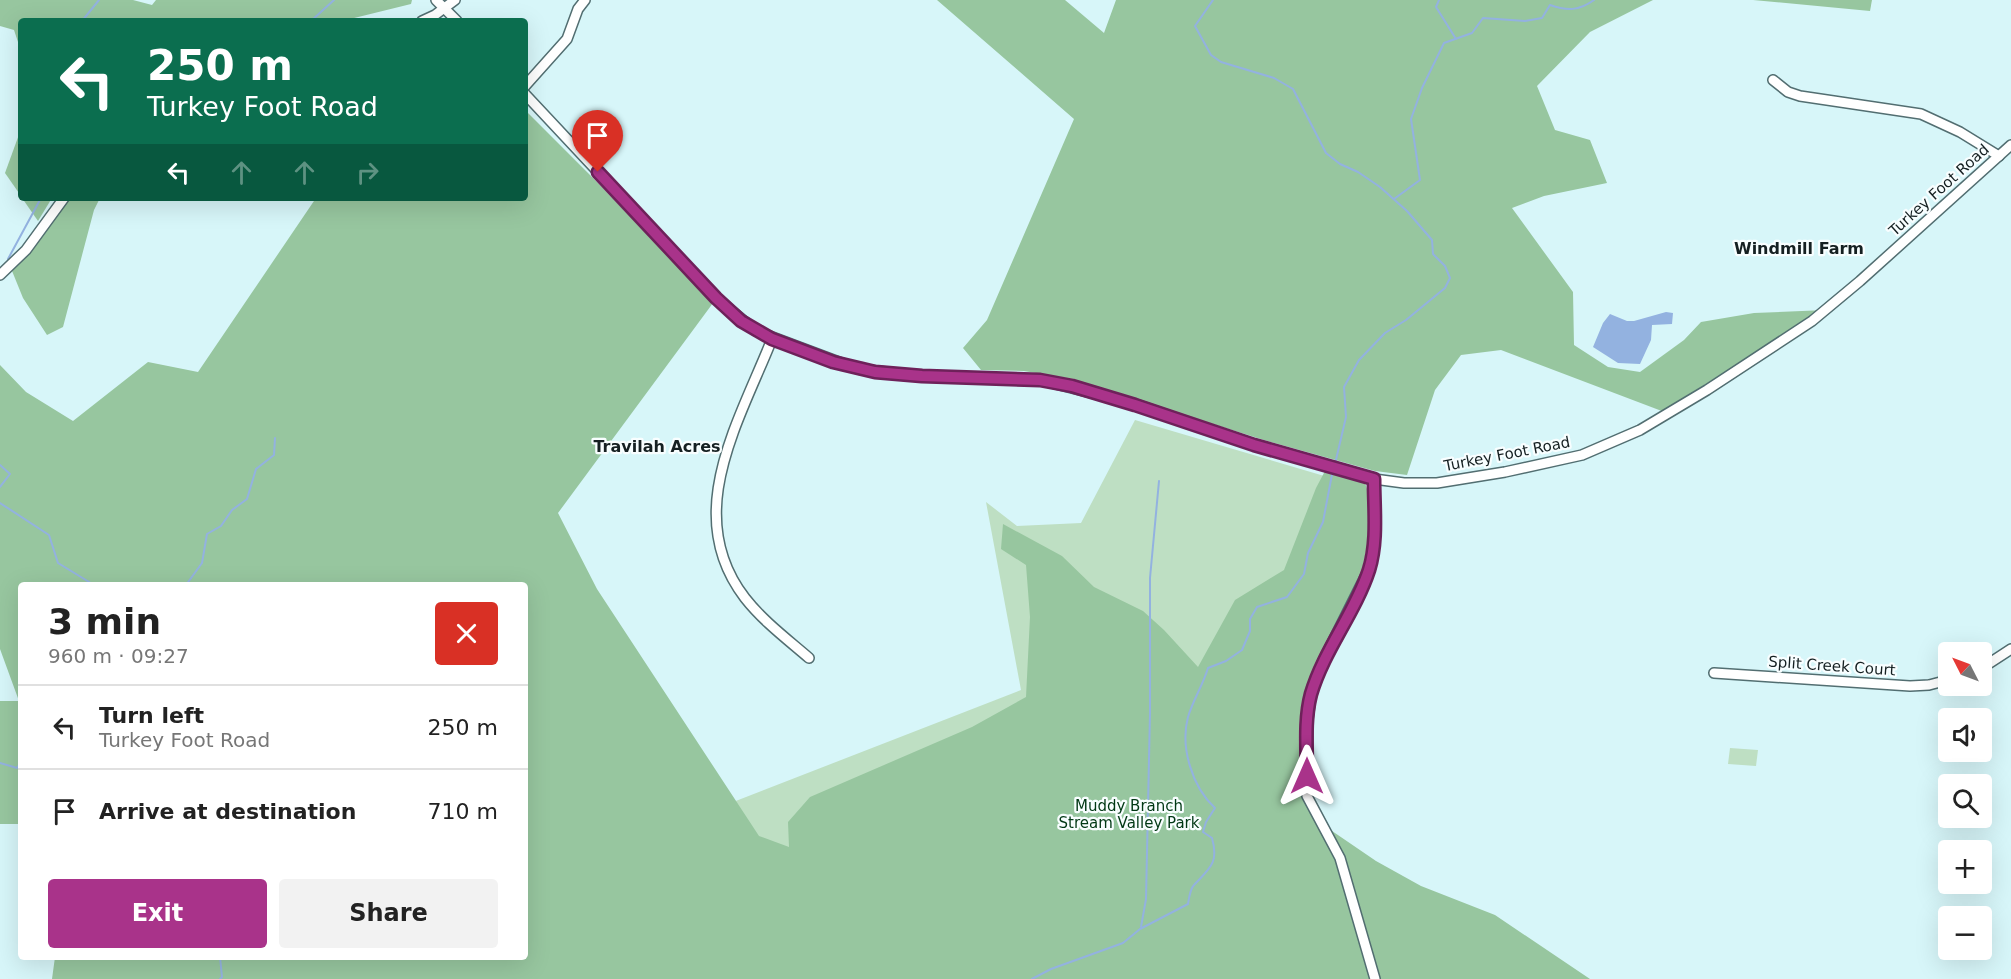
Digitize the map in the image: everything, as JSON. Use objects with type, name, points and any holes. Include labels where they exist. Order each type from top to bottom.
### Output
[{"type":"street","points":[[436,0],[454,18]]},
{"type":"street","points":[[427,18],[455,0]]},
{"type":"street","points":[[528,83],[567,39],[578,9],[585,0]]},
{"type":"street","points":[[1773,80],[1788,92],[1800,96],[1921,114],[1960,132],[1999,156]]},
{"type":"street","name":"Turkey Foot Road","points":[[528,97],[716,298],[741,321],[772,339],[833,362],[875,372],[922,376],[1032,379],[1072,386],[1254,445],[1374,479],[1404,483],[1437,483],[1505,472],[1582,455],[1640,430],[1707,390],[1812,321],[1860,281],[2011,145]]},
{"type":"street","points":[[0,274],[26,250],[62,201]]},
{"type":"street","points":[[772,339],[726,453],[718,482],[716,521],[725,563],[744,597],[759,615],[809,658]]},
{"type":"street","points":[[1374,479],[1375,539],[1369,569],[1323,661],[1311,696],[1308,719],[1307,796],[1340,858],[1375,979]]},
{"type":"street","points":[[1992,661],[2011,649]]},
{"type":"street","name":"Split Creek Court","points":[[1714,673],[1910,686],[1938,683]]},
{"type":"green space","points":[[0,0],[133,0],[152,5],[156,0],[412,0],[411,4],[354,18],[18,18],[18,42],[14,30],[0,26]]},
{"type":"green space","points":[[937,0],[1065,0],[1104,33],[1116,0],[1653,0],[1590,32],[1537,86],[1555,130],[1590,140],[1607,183],[1544,196],[1512,208],[1573,292],[1574,345],[1608,367],[1640,372],[1684,340],[1701,322],[1754,313],[1826,310],[1667,413],[1501,350],[1461,355],[1435,390],[1407,475],[1375,471],[1264,440],[1066,378],[1024,371],[981,370],[963,348],[987,320],[1074,119]]},
{"type":"green space","points":[[1753,0],[1872,0],[1870,11]]},
{"type":"green space","points":[[528,113],[713,303],[558,513],[597,589],[759,836],[789,847],[788,822],[810,797],[972,727],[1026,697],[1030,617],[1026,565],[1001,549],[1003,524],[1062,556],[1094,587],[1143,611],[1198,667],[1235,600],[1284,570],[1316,488],[1325,471],[1365,483],[1369,495],[1369,538],[1355,594],[1319,662],[1303,796],[1313,818],[1376,861],[1421,886],[1495,915],[1590,979],[52,979],[55,960],[528,960],[528,582],[18,582],[18,698],[0,649],[0,365],[26,392],[73,421],[148,362],[198,372],[314,201],[528,201]]},
{"type":"green space","points":[[18,137],[18,192],[5,173]]},
{"type":"green space","points":[[24,201],[50,201],[38,221]]},
{"type":"green space","points":[[62,201],[98,201],[94,210],[63,327],[47,335],[23,298],[10,266]]},
{"type":"green space","name":"Muddy Branch Stream Valley Park","points":[[1135,420],[1348,483],[1287,739],[1323,861],[528,958],[528,882],[1021,690],[986,502],[1017,526],[1081,523]]},
{"type":"green space","points":[[0,701],[18,701],[18,824],[0,824]]},
{"type":"green space","points":[[1730,748],[1758,750],[1756,766],[1728,764]]},
{"type":"green space","name":"Muddy Branch Stream Valley Park","points":[[502,960],[512,960],[356,979]]},
{"type":"water","points":[[1666,312],[1673,313],[1672,324],[1652,325],[1651,340],[1640,364],[1618,363],[1593,347],[1603,323],[1610,314],[1627,321],[1634,321]]},
{"type":"waterway","points":[[84,18],[99,0]]},
{"type":"waterway","points":[[314,18],[334,0]]},
{"type":"waterway","points":[[1213,0],[1195,26],[1211,55],[1221,62],[1274,78],[1293,89],[1326,153],[1340,164],[1358,172],[1380,187],[1407,211],[1432,240],[1433,254],[1445,266],[1450,278],[1445,288],[1406,320],[1385,333],[1359,360],[1344,387],[1346,417],[1335,464]]},
{"type":"waterway","points":[[1439,0],[1436,7],[1456,39]]},
{"type":"waterway","points":[[1394,199],[1420,180],[1411,119],[1422,88],[1444,43],[1472,33],[1483,18],[1525,21],[1542,18],[1550,5],[1573,9],[1594,0]]},
{"type":"waterway","points":[[8,259],[39,201]]},
{"type":"waterway","points":[[188,582],[202,563],[207,534],[221,526],[232,510],[247,499],[256,469],[274,455],[275,438]]},
{"type":"waterway","points":[[0,465],[10,474],[0,487]]},
{"type":"waterway","points":[[1032,979],[1051,969],[1123,943],[1140,929],[1188,904],[1193,887],[1212,864],[1214,859],[1212,838],[1203,832],[1215,808],[1200,789],[1190,766],[1186,741],[1188,717],[1208,668],[1226,661],[1242,650],[1250,631],[1250,619],[1257,607],[1287,597],[1304,574],[1308,553],[1323,522],[1333,469]]},
{"type":"waterway","points":[[1141,927],[1146,899],[1150,578],[1159,481]]},
{"type":"waterway","points":[[0,503],[49,535],[58,563],[89,582]]},
{"type":"waterway","points":[[0,763],[18,766]]},
{"type":"waterway","points":[[220,960],[222,977],[220,979]]},
{"type":"district","name":"Windmill Farm","points":[[1799,248]]},
{"type":"district","name":"Travilah Acres","points":[[657,446]]},
{"type":"route","points":[[598,172],[716,298],[741,321],[772,339],[833,362],[875,372],[922,376],[1015,378],[1072,386],[1254,445],[1374,479],[1375,539],[1369,569],[1323,661],[1311,696],[1308,719],[1307,776]]}]
